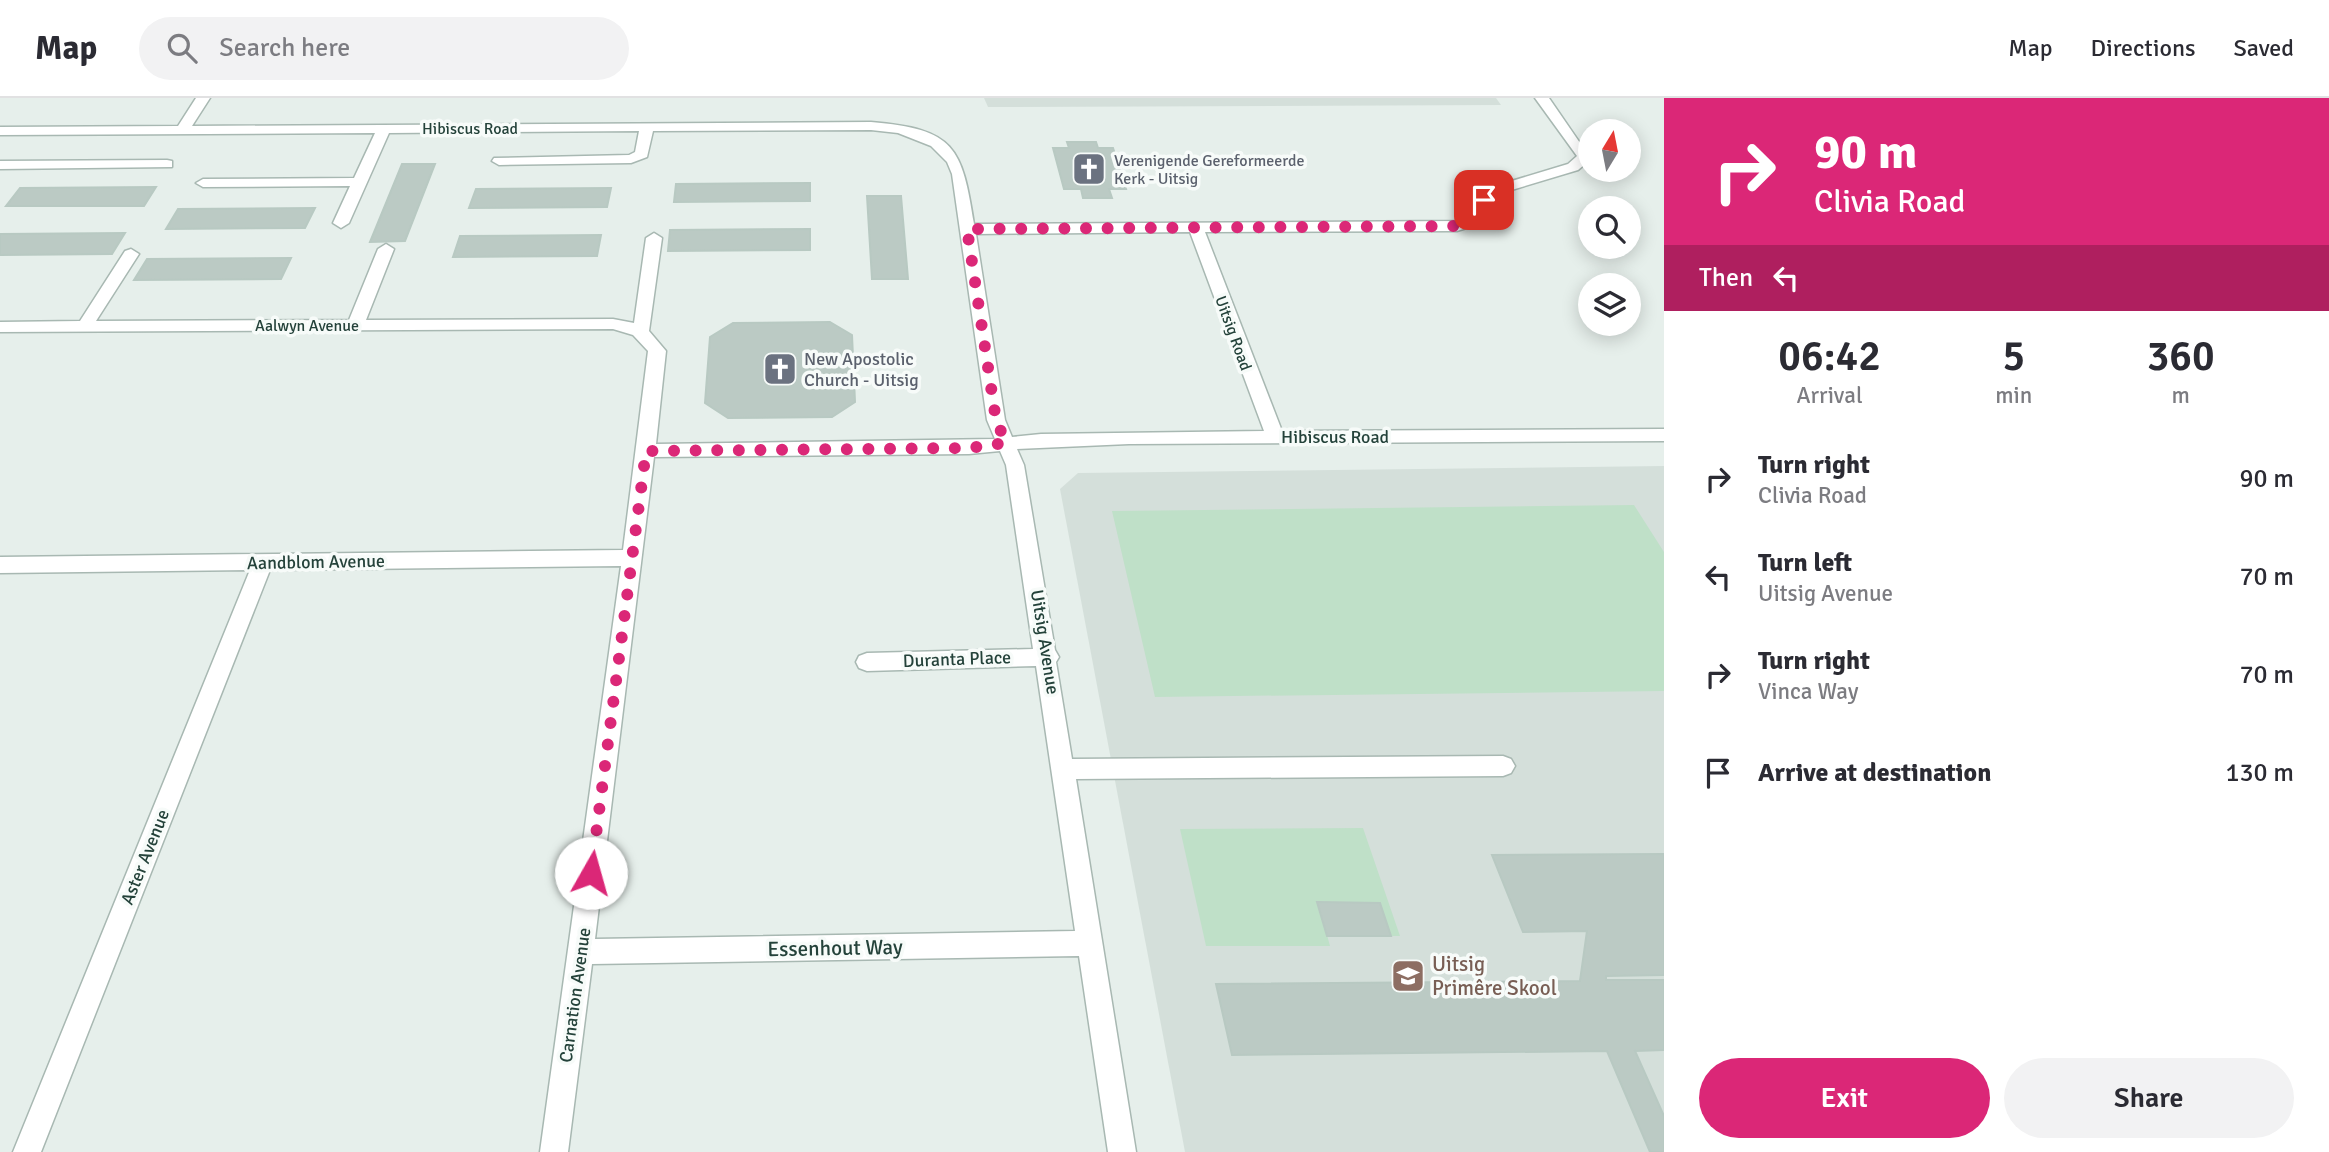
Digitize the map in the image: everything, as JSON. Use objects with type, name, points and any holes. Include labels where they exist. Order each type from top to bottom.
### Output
[{"type":"street","points":[[182,130],[203,98]]},
{"type":"street","points":[[967,229],[1457,226],[1471,222],[1490,192],[1504,185],[1573,167],[1585,157],[1542,98]]},
{"type":"street","points":[[499,161],[631,159],[642,154],[647,127]]},
{"type":"street","name":"Hibiscus Road","points":[[0,131],[879,127],[913,133],[936,143]]},
{"type":"street","points":[[341,223],[384,129]]},
{"type":"street","points":[[31,165],[58,130]]},
{"type":"street","name":"Uitsig Avenue","points":[[936,143],[957,166],[996,420],[1015,465],[1048,657],[1122,1152]]},
{"type":"street","points":[[0,165],[167,164]]},
{"type":"street","points":[[203,183],[360,182]]},
{"type":"street","name":"Uitsig Road","points":[[1196,229],[1275,437]]},
{"type":"street","points":[[641,331],[654,238]]},
{"type":"street","points":[[356,324],[386,249]]},
{"type":"street","points":[[85,327],[131,254]]},
{"type":"street","name":"Aalwyn Avenue","points":[[0,327],[613,324],[641,331]]},
{"type":"street","name":"Carnation Avenue","points":[[554,1152],[657,351],[653,342],[641,331]]},
{"type":"street","name":"Hibiscus Road","points":[[646,451],[907,439],[1006,443],[1041,440],[1275,437],[1664,435]]},
{"type":"street","name":"Aandblom Avenue","points":[[0,565],[632,558]]},
{"type":"street","name":"Aster Avenue","points":[[27,1152],[262,562]]},
{"type":"street","name":"Duranta Place","points":[[867,662],[1048,657]]},
{"type":"street","points":[[1065,769],[1503,766]]},
{"type":"street","name":"Essenhout Way","points":[[580,952],[1090,943]]},
{"type":"shaded area","points":[[984,98],[1496,98],[1501,105],[988,107]]},
{"type":"shaded area","name":"Uitsig Primêre Skool","points":[[1664,466],[1664,1152],[1185,1152],[1060,489],[1078,473]]},
{"type":"green space","points":[[1634,505],[1664,552],[1664,691],[1155,697],[1112,511]]},
{"type":"green space","points":[[1363,828],[1400,936],[1391,936],[1380,903],[1318,902],[1330,946],[1206,946],[1180,829]]},
{"type":"building","name":"Verenigende Gereformeerde Kerk - Uitsig","points":[[1067,142],[1096,142],[1098,148],[1113,148],[1126,189],[1109,189],[1112,198],[1083,198],[1081,189],[1064,189],[1053,148],[1069,148]]},
{"type":"building","points":[[402,164],[435,164],[405,241],[370,242]]},
{"type":"building","points":[[810,183],[810,201],[674,202],[676,184]]},
{"type":"building","points":[[156,187],[144,206],[6,206],[20,188]]},
{"type":"building","points":[[611,188],[607,207],[469,208],[476,189]]},
{"type":"building","points":[[867,196],[901,196],[908,279],[872,279]]},
{"type":"building","points":[[315,208],[305,228],[166,229],[178,209]]},
{"type":"building","points":[[810,229],[810,250],[668,251],[670,230]]},
{"type":"building","points":[[125,233],[112,254],[0,255],[0,234]]},
{"type":"building","points":[[601,235],[597,256],[453,257],[460,236]]},
{"type":"building","points":[[291,258],[281,279],[134,280],[147,259]]},
{"type":"building","name":"New Apostolic Church - Uitsig","points":[[830,322],[852,335],[855,402],[832,417],[728,418],[705,403],[710,337],[733,323]]},
{"type":"building","points":[[1664,854],[1664,975],[1606,976],[1606,980],[1664,980],[1664,1050],[1635,1051],[1664,1116],[1664,1152],[1650,1152],[1607,1051],[1232,1055],[1216,984],[1580,981],[1587,931],[1523,932],[1492,855]]},
{"type":"building","points":[[1317,902],[1380,903],[1391,936],[1327,936]]},
{"type":"place","name":"Verenigende Gereformeerde Kerk - Uitsig","points":[[1089,169]]},
{"type":"place","name":"New Apostolic Church - Uitsig","points":[[780,369]]},
{"type":"place","name":"Uitsig Primêre Skool","points":[[1408,976]]},
{"type":"route","points":[[591,873],[646,451],[969,448],[1006,443],[996,420],[967,229],[1457,226],[1471,222],[1480,211],[1484,200]]}]
